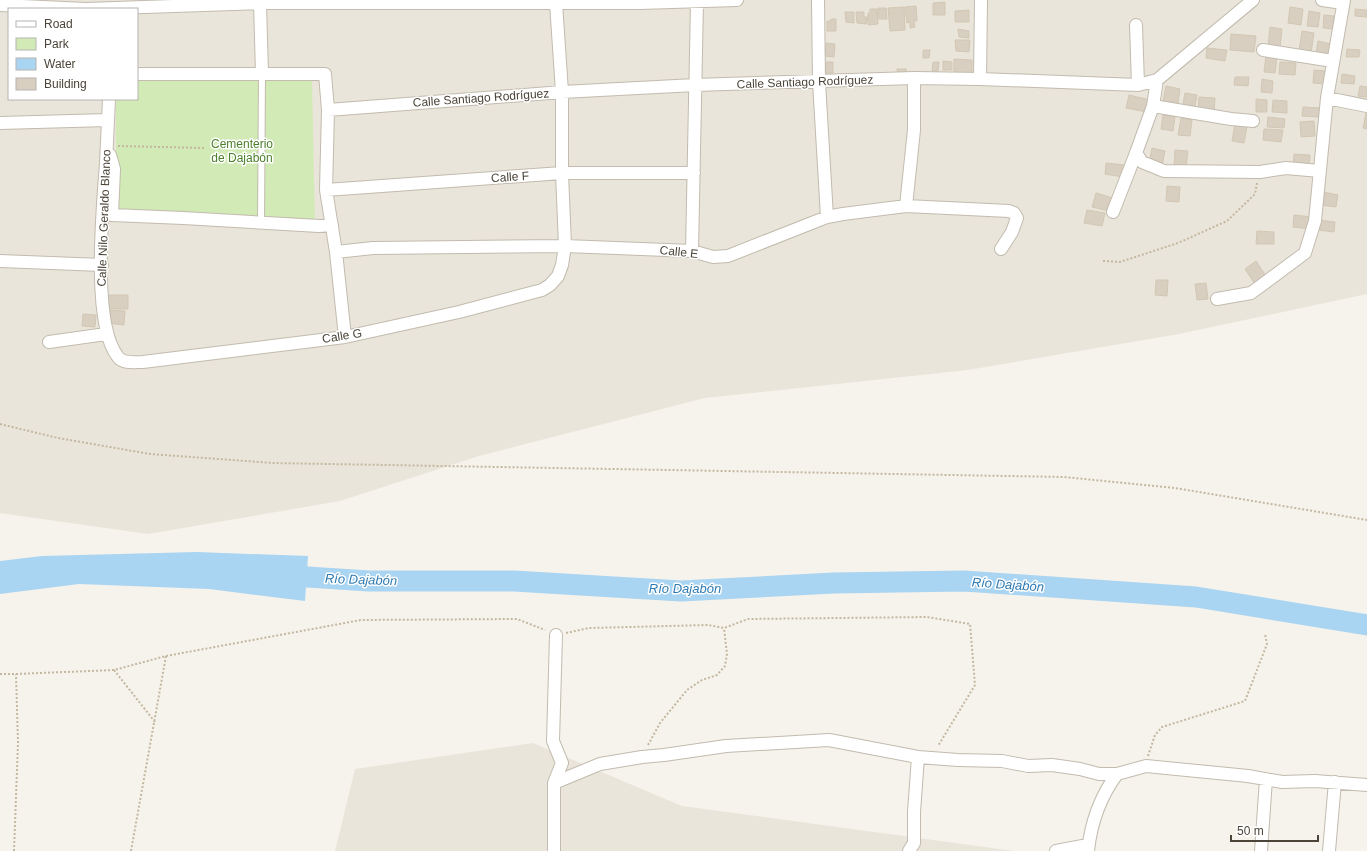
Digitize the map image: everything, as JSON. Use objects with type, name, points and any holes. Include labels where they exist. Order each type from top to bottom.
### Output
[{"type":"street","points":[[138,8],[384,2],[556,3],[697,2],[737,0]]},
{"type":"street","points":[[818,0],[819,82],[827,217]]},
{"type":"street","points":[[980,79],[981,0]]},
{"type":"street","name":"Calle Santiago Rodríguez","points":[[328,110],[562,92],[695,85],[914,78],[980,79],[1138,86],[1157,80],[1253,0]]},
{"type":"street","points":[[1217,298],[1251,293],[1305,253],[1315,221],[1327,98],[1344,2],[1322,0]]},
{"type":"street","points":[[692,251],[697,2]]},
{"type":"street","points":[[556,3],[562,92],[562,173],[565,246]]},
{"type":"street","points":[[260,4],[262,74]]},
{"type":"street","points":[[0,5],[64,8]]},
{"type":"street","points":[[1136,25],[1138,86]]},
{"type":"street","points":[[1263,50],[1333,61]]},
{"type":"street","points":[[138,74],[325,74],[328,110],[326,190],[336,252],[345,336]]},
{"type":"street","points":[[906,206],[914,130],[914,78]]},
{"type":"street","points":[[1113,212],[1153,106],[1157,80]]},
{"type":"street","points":[[1327,98],[1367,106]]},
{"type":"street","name":"Calle Nilo Geraldo Blanco","points":[[109,100],[102,226],[102,292],[106,334],[118,358]]},
{"type":"street","points":[[1153,106],[1231,119],[1253,121]]},
{"type":"street","points":[[0,123],[108,120]]},
{"type":"street","points":[[107,146],[114,169],[112,215],[319,226],[332,225]]},
{"type":"street","points":[[1136,153],[1142,162],[1164,171],[1260,172],[1286,168],[1320,171]]},
{"type":"street","name":"Calle F","points":[[326,190],[562,173],[694,173]]},
{"type":"street","name":"Calle E","points":[[336,252],[373,248],[565,246],[692,251],[713,257],[728,256],[827,217],[906,206],[1014,212],[1017,218],[1012,232],[1002,249]]},
{"type":"street","name":"Calle G","points":[[118,358],[128,362],[143,362],[345,336],[459,312],[542,290],[558,276],[562,265],[565,246]]},
{"type":"street","points":[[0,261],[102,265]]},
{"type":"street","points":[[48,342],[106,334]]},
{"type":"street","points":[[554,851],[554,783],[562,763],[553,741],[556,635]]},
{"type":"street","points":[[554,783],[600,764],[642,757],[726,746],[829,740],[918,757],[1002,761],[1028,766],[1052,766],[1080,769],[1099,774],[1117,774],[1146,766],[1248,776],[1282,782],[1335,782],[1367,785]]},
{"type":"street","points":[[909,851],[914,843],[914,812],[918,757]]},
{"type":"street","points":[[1056,851],[1088,848],[1093,819],[1107,788],[1117,774]]},
{"type":"street","points":[[1261,851],[1266,779]]},
{"type":"street","points":[[1329,851],[1335,782]]},
{"type":"lane","points":[[262,74],[262,223]]},
{"type":"path","points":[[107,146],[205,148]]},
{"type":"path","points":[[1103,261],[1120,262],[1178,243],[1228,221],[1255,194],[1260,172]]},
{"type":"path","points":[[0,424],[58,438],[150,454],[273,463],[1064,477],[1174,488],[1367,520]]},
{"type":"path","points":[[642,757],[660,723],[687,690],[702,680],[717,675],[725,666],[727,654],[724,628]]},
{"type":"path","points":[[1146,766],[1148,752],[1155,736],[1162,727],[1245,700],[1267,644],[1265,634]]},
{"type":"path","points":[[131,851],[166,656]]},
{"type":"path","points":[[114,670],[155,722]]},
{"type":"path","points":[[14,851],[18,743],[16,674]]},
{"type":"shaded area","points":[[0,0],[1367,0],[1367,294],[1179,334],[968,370],[705,398],[479,456],[340,501],[148,534],[0,513]]},
{"type":"shaded area","points":[[533,743],[682,806],[1014,851],[335,851],[355,769]]},
{"type":"green space","name":"Cementerio de Dajabón","points":[[138,80],[312,81],[315,226],[116,215],[116,100],[138,100]]},
{"type":"water","points":[[197,552],[308,556],[305,601],[209,589],[79,584],[0,594],[0,561],[42,556]]},
{"type":"building","points":[[945,2],[945,15],[933,15],[933,3]]},
{"type":"building","points":[[916,6],[917,21],[914,21],[915,27],[910,28],[910,22],[907,23],[905,7]]},
{"type":"building","points":[[904,7],[905,30],[890,31],[888,8]]},
{"type":"building","points":[[1290,7],[1303,9],[1301,25],[1288,23]]},
{"type":"building","points":[[878,8],[886,8],[887,19],[879,19]]},
{"type":"building","points":[[870,9],[877,9],[878,24],[868,25],[868,13],[870,13]]},
{"type":"building","points":[[1355,9],[1367,10],[1367,17],[1355,16]]},
{"type":"building","points":[[969,10],[969,22],[955,22],[955,11]]},
{"type":"building","points":[[1309,11],[1320,13],[1318,27],[1307,26]]},
{"type":"building","points":[[845,12],[854,12],[854,23],[846,22]]},
{"type":"building","points":[[856,12],[864,12],[864,17],[868,17],[866,24],[857,23]]},
{"type":"building","points":[[1324,15],[1334,16],[1333,29],[1323,28]]},
{"type":"building","points":[[831,19],[836,19],[836,31],[827,31],[827,21],[831,21]]},
{"type":"building","points":[[1270,27],[1282,29],[1280,48],[1268,47]]},
{"type":"building","points":[[958,29],[969,31],[969,38],[959,37]]},
{"type":"building","points":[[1302,31],[1314,33],[1311,53],[1299,51]]},
{"type":"building","points":[[1231,34],[1256,36],[1254,52],[1230,50]]},
{"type":"building","points":[[955,40],[970,40],[969,52],[956,51]]},
{"type":"building","points":[[1318,41],[1331,44],[1329,56],[1316,53]]},
{"type":"building","points":[[826,43],[835,44],[834,57],[825,56]]},
{"type":"building","points":[[1207,48],[1227,50],[1225,61],[1206,58]]},
{"type":"building","points":[[1347,49],[1360,50],[1359,57],[1346,57]]},
{"type":"building","points":[[923,50],[930,50],[929,58],[923,58]]},
{"type":"building","points":[[1266,56],[1277,57],[1275,73],[1264,72]]},
{"type":"building","points":[[954,59],[972,60],[972,77],[954,76]]},
{"type":"building","points":[[943,61],[952,62],[952,70],[943,70]]},
{"type":"building","points":[[826,62],[833,62],[833,73],[826,73]]},
{"type":"building","points":[[933,62],[939,62],[938,71],[932,71]]},
{"type":"building","points":[[1280,62],[1296,63],[1295,75],[1279,74]]},
{"type":"building","points":[[897,69],[906,69],[907,80],[897,80]]},
{"type":"building","points":[[1314,70],[1326,71],[1324,84],[1313,83]]},
{"type":"building","points":[[1342,74],[1355,76],[1354,84],[1341,83]]},
{"type":"building","points":[[1235,77],[1249,77],[1248,86],[1234,85]]},
{"type":"building","points":[[1262,79],[1273,81],[1272,93],[1261,92]]},
{"type":"building","points":[[1166,86],[1180,89],[1178,103],[1163,101]]},
{"type":"building","points":[[1360,86],[1367,87],[1367,97],[1358,96]]},
{"type":"building","points":[[1185,93],[1197,95],[1194,111],[1182,109]]},
{"type":"building","points":[[1129,95],[1150,100],[1147,112],[1126,108]]},
{"type":"building","points":[[1199,97],[1215,98],[1214,113],[1198,112]]},
{"type":"building","points":[[1256,99],[1267,100],[1267,112],[1256,112]]},
{"type":"building","points":[[1273,100],[1287,101],[1287,113],[1272,112]]},
{"type":"building","points":[[1303,107],[1320,108],[1319,117],[1302,116]]},
{"type":"building","points":[[1367,113],[1367,129],[1363,128]]},
{"type":"building","points":[[1163,115],[1175,117],[1173,131],[1161,129]]},
{"type":"building","points":[[1268,117],[1285,119],[1284,128],[1267,127]]},
{"type":"building","points":[[1181,118],[1192,120],[1190,136],[1178,135]]},
{"type":"building","points":[[1314,121],[1315,136],[1301,137],[1300,122]]},
{"type":"building","points":[[1235,124],[1247,126],[1244,143],[1232,141]]},
{"type":"building","points":[[1264,129],[1283,130],[1281,142],[1263,140]]},
{"type":"building","points":[[1152,148],[1165,151],[1162,166],[1149,164]]},
{"type":"building","points":[[1175,150],[1188,151],[1186,167],[1174,166]]},
{"type":"building","points":[[1294,154],[1310,155],[1309,169],[1293,168]]},
{"type":"building","points":[[1106,163],[1125,165],[1123,177],[1105,174]]},
{"type":"building","points":[[1167,186],[1180,187],[1179,202],[1166,201]]},
{"type":"building","points":[[1323,192],[1338,195],[1336,207],[1321,205]]},
{"type":"building","points":[[1096,193],[1113,198],[1109,211],[1092,207]]},
{"type":"building","points":[[1087,210],[1105,213],[1102,226],[1084,223]]},
{"type":"building","points":[[1294,215],[1312,217],[1311,229],[1293,227]]},
{"type":"building","points":[[1319,220],[1335,222],[1334,232],[1318,230]]},
{"type":"building","points":[[1257,231],[1274,232],[1274,244],[1256,244]]},
{"type":"building","points":[[1256,261],[1266,276],[1255,284],[1245,269]]},
{"type":"building","points":[[1156,280],[1168,280],[1167,296],[1155,295]]},
{"type":"building","points":[[1206,283],[1208,299],[1197,300],[1195,284]]},
{"type":"building","points":[[105,295],[128,295],[128,309],[105,309]]},
{"type":"building","points":[[108,310],[125,311],[124,325],[107,323]]},
{"type":"building","points":[[83,314],[96,315],[95,327],[82,326]]},
{"type":"waterway","name":"Río Dajabón","points":[[277,575],[369,581],[514,581],[681,591],[834,583],[964,581],[1196,597],[1367,625]]}]
